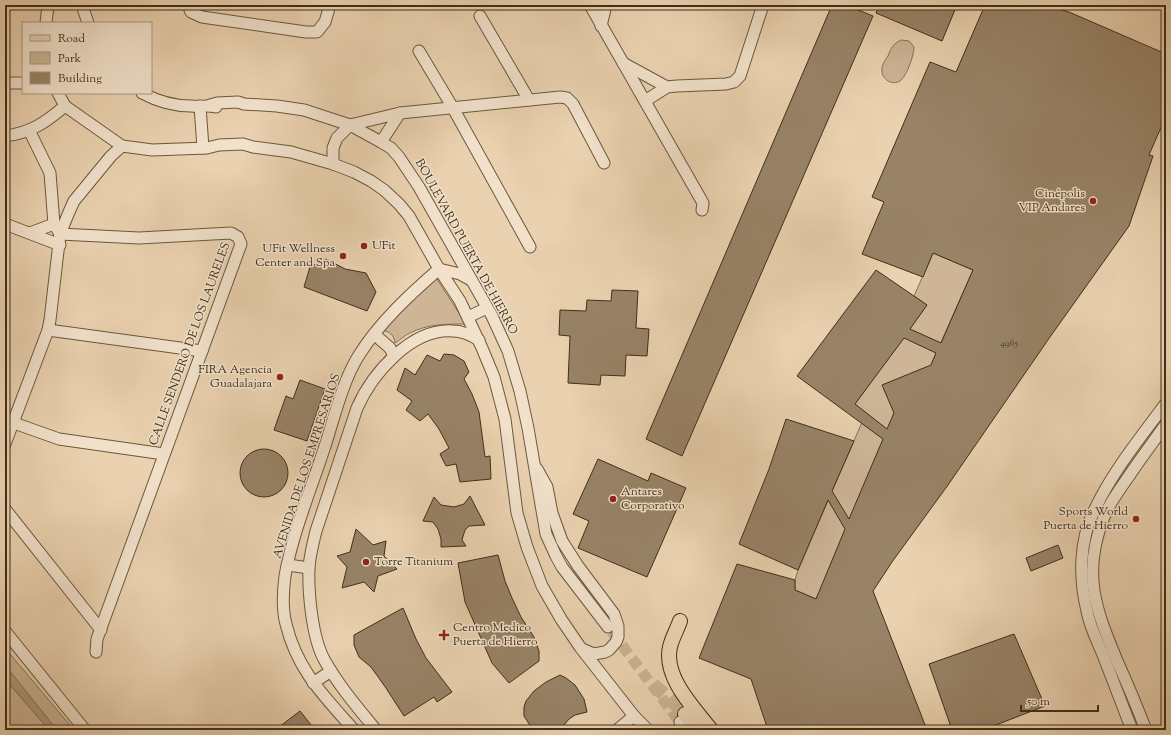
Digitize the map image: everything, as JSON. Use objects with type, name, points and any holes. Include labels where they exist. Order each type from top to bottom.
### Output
[{"type":"main road","points":[[680,621],[670,647],[670,668],[675,681],[711,730]]},
{"type":"main road","points":[[684,722],[698,730]]},
{"type":"street","points":[[46,22],[48,5]]},
{"type":"street","points":[[82,5],[88,22]]},
{"type":"street","points":[[188,5],[191,12],[202,17],[306,32],[317,32],[325,22],[330,5]]},
{"type":"street","points":[[590,5],[703,203],[702,210]]},
{"type":"street","points":[[601,26],[606,5]]},
{"type":"street","points":[[645,101],[667,87],[726,84],[734,82],[740,76],[763,5]]},
{"type":"street","points":[[480,16],[529,100]]},
{"type":"street","points":[[419,51],[453,108],[530,247]]},
{"type":"street","points":[[623,63],[667,87]]},
{"type":"street","points":[[5,83],[22,83]]},
{"type":"street","points":[[59,94],[65,106],[122,146],[152,150],[205,148],[219,145],[243,144],[253,147],[291,152],[333,164],[354,172],[384,190],[399,204],[409,216],[439,269],[460,301],[479,340],[494,377],[505,419],[517,513],[523,536],[542,586],[561,619],[580,647],[634,716],[647,730]]},
{"type":"street","name":"BOULEVARD PUERTA DE HIERRO","points":[[144,94],[167,103],[180,106],[218,107],[239,106],[244,104],[277,106],[304,110],[350,125],[391,148],[400,157],[416,182],[487,308],[508,351],[520,390],[543,523],[550,545],[562,567],[608,627]]},
{"type":"street","points":[[333,164],[333,148],[337,138],[350,125],[400,113],[560,97],[567,98],[573,104],[604,163]]},
{"type":"street","points":[[5,136],[23,133],[42,125],[65,106]]},
{"type":"street","points":[[205,106],[205,148]]},
{"type":"street","points":[[381,142],[400,113]]},
{"type":"street","points":[[29,130],[50,173],[54,224],[60,240]]},
{"type":"street","points":[[5,444],[48,330],[60,240],[74,201],[111,156],[122,146]]},
{"type":"street","points":[[5,224],[30,233],[60,240]]},
{"type":"street","points":[[30,233],[54,224]]},
{"type":"street","name":"CALLE SENDERO DE LOS LAURELES","points":[[60,240],[139,238],[226,233],[234,234],[238,237],[240,244],[97,639],[96,652]]},
{"type":"street","points":[[439,269],[460,274],[471,280]]},
{"type":"street","name":"AVENIDA DE LOS EMPRESARIOS","points":[[354,730],[313,683],[297,656],[286,624],[284,600],[285,577],[291,548],[346,384],[358,356],[374,334],[410,294],[439,269]]},
{"type":"street","points":[[468,317],[487,308]]},
{"type":"street","points":[[48,330],[202,351]]},
{"type":"street","points":[[376,730],[331,671],[324,660],[318,644],[311,607],[309,568],[316,531],[357,408],[363,394],[376,375],[394,356],[414,341],[441,331],[453,330],[479,340]]},
{"type":"street","points":[[374,334],[390,348],[394,356]]},
{"type":"street","points":[[1132,730],[1087,612],[1081,574],[1082,549],[1091,517],[1102,496],[1112,479],[1166,403]]},
{"type":"street","points":[[14,423],[59,439],[164,454]]},
{"type":"street","points":[[1146,730],[1101,622],[1094,598],[1092,582],[1093,565],[1097,538],[1104,516],[1122,485],[1166,424]]},
{"type":"street","points":[[534,466],[547,487],[552,513],[562,541],[578,566],[614,614],[618,626],[618,637],[616,642],[604,652],[594,654],[584,651],[580,647]]},
{"type":"street","points":[[5,509],[101,630]]},
{"type":"street","points":[[288,565],[309,568]]},
{"type":"street","points":[[5,631],[85,730]]},
{"type":"street","points":[[313,683],[331,671]]},
{"type":"street","points":[[617,730],[634,716]]},
{"type":"green space","points":[[901,40],[909,41],[914,47],[913,55],[908,70],[903,78],[894,83],[888,81],[884,77],[882,74],[882,67],[893,46]]},
{"type":"green space","points":[[933,253],[973,270],[904,426],[816,599],[795,590],[795,580],[798,570],[866,413],[855,404],[927,305],[914,296]]},
{"type":"green space","points":[[435,276],[466,324],[444,324],[430,326],[408,334],[395,343],[391,334],[382,330]]},
{"type":"green space","points":[[5,648],[74,730],[5,730]]},
{"type":"shaded area","points":[[5,665],[57,730],[49,730],[5,679]]},
{"type":"building","points":[[832,5],[846,5],[873,16],[682,456],[646,439]]},
{"type":"building","points":[[879,5],[957,5],[942,41],[876,13]]},
{"type":"building","points":[[985,5],[1045,5],[1069,12],[1166,54],[1166,116],[1149,155],[1153,156],[1129,226],[873,591],[927,730],[768,730],[751,679],[699,658],[737,564],[795,580],[795,590],[816,599],[845,529],[828,500],[798,570],[739,544],[769,469],[786,419],[854,441],[832,491],[849,519],[883,439],[797,376],[876,270],[927,305],[910,329],[941,343],[973,270],[933,253],[923,277],[862,254],[884,202],[872,197],[930,62],[956,72]],"holes":[[[904,338],[936,353],[931,365],[882,385],[894,413],[887,429],[855,404]]]},
{"type":"building","points":[[326,259],[345,269],[366,273],[376,292],[367,311],[304,287],[310,267]]},
{"type":"building","points":[[612,290],[638,291],[636,328],[649,329],[647,356],[626,355],[625,376],[601,375],[600,385],[568,383],[570,336],[559,335],[560,310],[586,311],[587,300],[611,301]]},
{"type":"building","points":[[444,354],[454,355],[464,361],[469,372],[464,379],[479,412],[485,457],[490,456],[491,479],[460,482],[456,464],[446,466],[440,454],[449,448],[439,429],[428,414],[420,421],[406,410],[412,401],[397,390],[405,368],[415,375],[427,355],[440,361]]},
{"type":"building","points":[[300,380],[325,389],[307,441],[274,430],[286,396],[293,399]]},
{"type":"building","points":[[259,449],[269,449],[281,456],[288,468],[288,478],[281,490],[269,497],[259,497],[251,493],[244,486],[240,478],[240,468],[244,460],[251,453]]},
{"type":"building","points":[[598,459],[648,481],[651,473],[686,488],[647,577],[578,548],[589,521],[573,514]]},
{"type":"building","points":[[470,496],[485,525],[469,526],[465,530],[462,540],[466,546],[441,547],[441,539],[438,529],[433,522],[423,521],[434,497],[441,505],[454,507],[464,504]]},
{"type":"building","name":"Torre Titanium","points":[[356,529],[373,545],[386,541],[384,556],[397,569],[378,576],[374,592],[364,582],[342,588],[347,567],[337,556],[350,552]]},
{"type":"building","points":[[1058,545],[1063,558],[1031,571],[1026,558]]},
{"type":"building","points":[[498,555],[505,581],[512,598],[521,617],[534,637],[539,651],[539,661],[509,683],[492,663],[465,602],[458,563]]},
{"type":"building","points":[[403,608],[426,658],[452,692],[437,702],[434,697],[404,716],[371,667],[359,657],[354,645],[354,635]]},
{"type":"building","points":[[1014,634],[1045,706],[983,730],[952,730],[929,664]]},
{"type":"building","points":[[560,675],[575,685],[584,699],[587,712],[575,715],[569,719],[560,730],[533,730],[524,716],[526,701],[534,691],[546,682]]},
{"type":"building","points":[[300,711],[315,730],[275,730]]},
{"type":"tunnel","points":[[612,632],[680,722]]},
{"type":"tunnel","points":[[653,685],[685,714]]},
{"type":"place","name":"Cinépolis VIP Andares","points":[[1093,201]]},
{"type":"place","name":"UFit","points":[[364,246]]},
{"type":"place","name":"UFit Wellness Center and Spa","points":[[343,256]]},
{"type":"place","name":"FIRA Agencia Guadalajara","points":[[280,377]]},
{"type":"place","name":"Antares Corporativo","points":[[613,499]]},
{"type":"place","name":"Sports World Puerta de Hierro","points":[[1136,519]]},
{"type":"place","name":"Torre Titanium","points":[[366,562]]},
{"type":"place","name":"Centro Medico Puerta de Hierro","points":[[444,635]]}]
